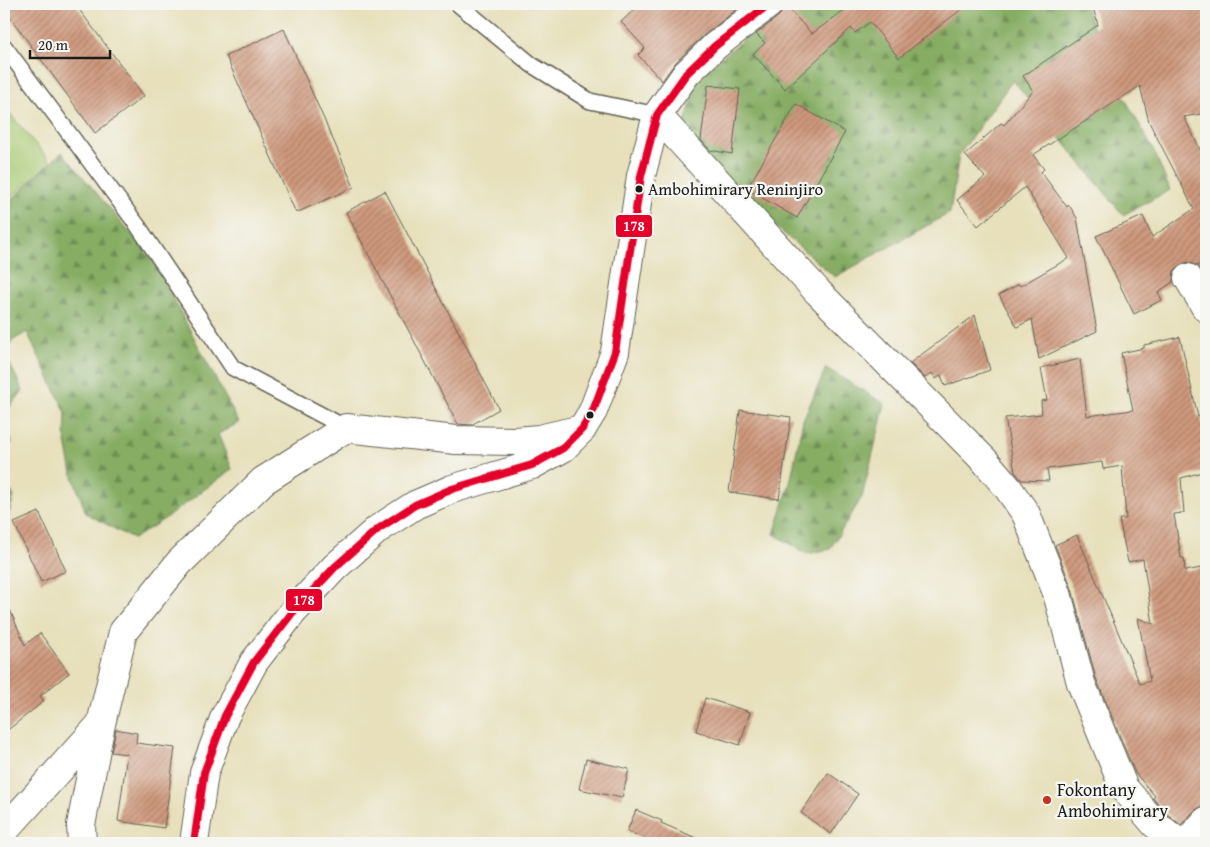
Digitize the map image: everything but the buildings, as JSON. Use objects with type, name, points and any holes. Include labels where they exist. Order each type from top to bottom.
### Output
[{"type":"street","points":[[194,843],[204,773],[225,716],[254,662],[304,600],[335,567],[378,529],[415,505],[452,489],[532,465],[563,448],[582,429],[593,411],[615,352],[641,176],[657,115],[686,74],[715,46],[769,4]]},
{"type":"street","points":[[657,115],[818,292],[985,461],[1008,488],[1026,514],[1041,550],[1056,593],[1080,683],[1124,788],[1155,824],[1179,843]]},
{"type":"street","points":[[1188,278],[1206,308]]},
{"type":"street","points":[[82,843],[81,825],[101,724],[123,632],[173,571],[263,480],[346,428],[456,440],[515,441],[539,439],[582,429]]},
{"type":"street","points":[[4,830],[101,724]]},
{"type":"street","points":[[1186,843],[1206,821]]},
{"type":"lane","points":[[458,4],[532,65],[590,101],[657,115]]},
{"type":"lane","points":[[4,46],[138,226],[233,368],[346,428]]},
{"type":"green space","points":[[786,4],[1084,4],[1114,79],[1154,151],[1170,190],[1123,215],[1013,80],[959,155],[950,213],[835,277],[721,180],[682,133],[699,76]]},
{"type":"green space","points":[[4,107],[51,162],[4,203]]},
{"type":"green space","points":[[62,152],[153,260],[239,423],[218,434],[232,469],[166,518],[133,539],[86,513],[72,474],[65,436],[66,413],[27,332],[12,341],[5,354],[23,391],[4,414],[4,207]]},
{"type":"green space","points":[[826,368],[885,404],[862,497],[830,549],[807,554],[774,534],[790,483],[803,420]]},
{"type":"green space","points":[[4,414],[12,443],[4,452]]},
{"type":"green space","points":[[4,477],[14,497],[6,523],[4,524]]},
{"type":"transit line","name":"178","points":[[194,843],[204,773],[225,716],[254,662],[292,613],[335,567],[378,529],[415,505],[452,489],[532,465],[563,448],[582,429],[593,411],[615,352],[641,176],[657,115],[686,74],[715,46],[769,4]]},
{"type":"place","name":"Ambohimirary Reninjiro","points":[[639,189]]},
{"type":"place","name":"Fokontany Ambohimirary","points":[[1047,800]]}]
